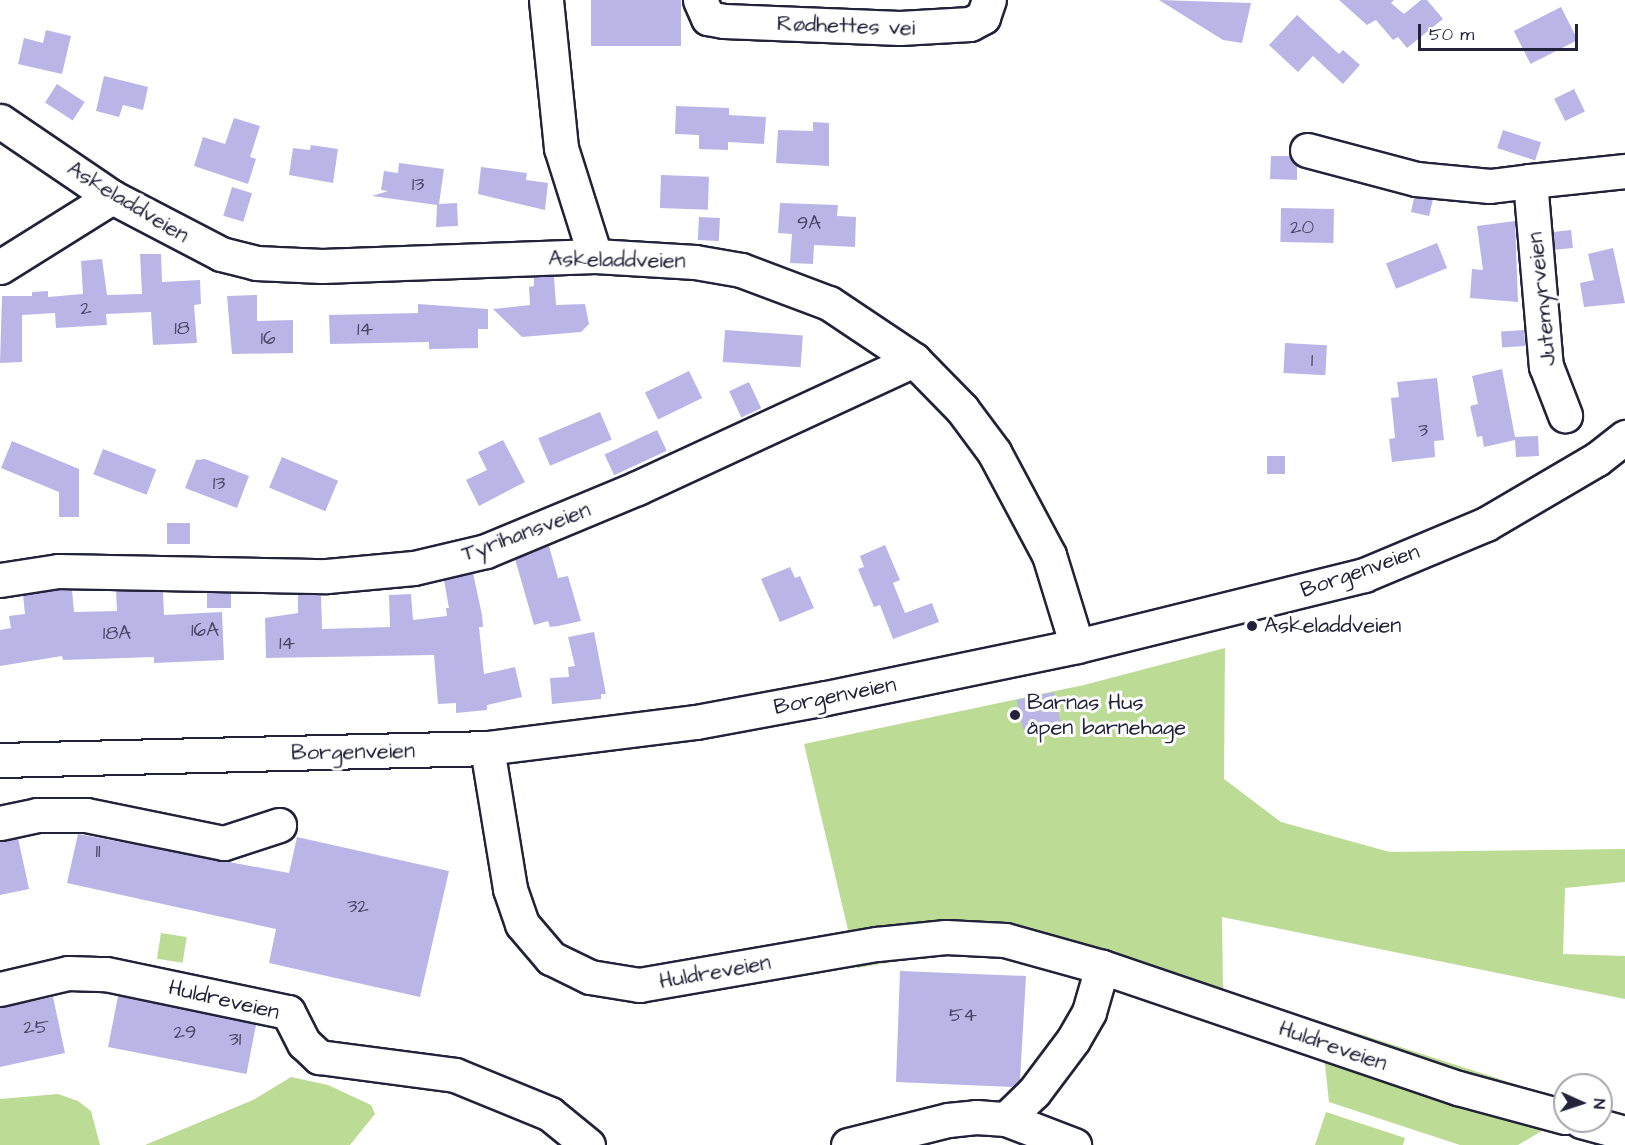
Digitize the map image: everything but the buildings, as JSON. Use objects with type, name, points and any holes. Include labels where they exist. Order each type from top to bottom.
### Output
[{"type":"street","points":[[546,0],[561,148],[595,256]]},
{"type":"street","name":"Rødhettes vei","points":[[700,0],[708,18],[724,21],[900,28],[970,24],[983,17],[989,0]]},
{"type":"street","name":"Askeladdveien","points":[[0,121],[112,196],[221,255],[256,263],[322,266],[595,256],[695,262],[741,270],[829,303],[914,360],[962,409],[994,452],[1049,555],[1077,646]]},
{"type":"street","points":[[1306,150],[1416,179],[1490,186],[1625,171]]},
{"type":"street","name":"Jutemyrveien","points":[[1530,181],[1546,366],[1565,415]]},
{"type":"street","points":[[0,267],[112,196]]},
{"type":"street","name":"Tyrihansveien","points":[[0,580],[58,571],[327,576],[414,568],[466,556],[538,532],[914,360]]},
{"type":"street","name":"Borgenveien","points":[[0,760],[487,748],[696,722],[1077,646],[1364,575],[1486,524],[1597,459],[1625,438]]},
{"type":"street","name":"Huldreveien","points":[[487,748],[510,890],[522,924],[551,958],[590,976],[639,985],[877,944],[946,937],[1005,940],[1102,968],[1458,1088],[1553,1114]]},
{"type":"street","points":[[0,823],[37,815],[86,815],[224,843],[279,825]]},
{"type":"street","points":[[1005,1119],[1034,1092],[1073,1040],[1089,1012],[1102,968]]},
{"type":"street","name":"Huldreveien","points":[[0,989],[68,973],[106,974],[288,1012],[304,1043],[319,1057],[367,1066],[431,1070],[464,1078],[550,1114],[588,1145]]},
{"type":"street","points":[[894,1112],[925,1126]]},
{"type":"street","points":[[848,1145],[925,1126],[976,1117],[1005,1119],[1074,1145]]},
{"type":"green space","points":[[1225,648],[1224,779],[1281,822],[1390,852],[1625,849],[1625,882],[1565,888],[1563,954],[1625,956],[1625,999],[1222,917],[1223,990],[1553,1096],[1553,1124],[1518,1145],[1460,1145],[1329,1102],[1324,1056],[1106,985],[995,953],[956,951],[857,968],[804,744],[1084,685]]},
{"type":"green space","points":[[161,933],[187,937],[183,963],[157,959]]},
{"type":"green space","points":[[291,1077],[328,1085],[371,1105],[375,1114],[350,1145],[145,1145],[253,1100]]},
{"type":"green space","points":[[58,1094],[78,1101],[91,1111],[100,1145],[0,1145],[0,1099]]},
{"type":"green space","points":[[1326,1112],[1405,1138],[1403,1145],[1315,1145]]},
{"type":"place","name":"Askeladdveien","points":[[1252,626]]},
{"type":"place","name":"Barnas Hus åpen barnehage","points":[[1015,715]]}]
